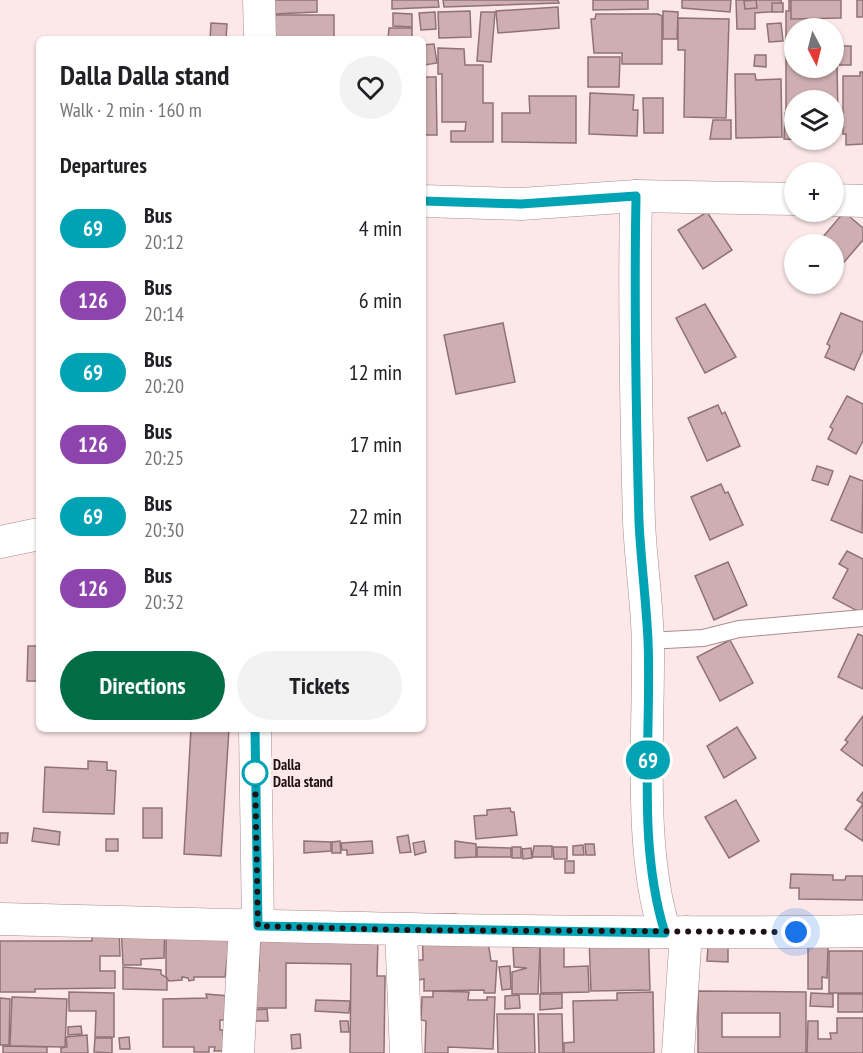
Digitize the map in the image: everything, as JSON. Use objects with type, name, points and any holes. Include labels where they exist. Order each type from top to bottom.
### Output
[{"type":"street","points":[[259,0],[260,36]]},
{"type":"street","points":[[636,196],[634,325],[639,523],[648,641],[650,832],[654,900],[675,932],[678,1053]]},
{"type":"street","points":[[426,201],[521,204],[636,196],[784,199]]},
{"type":"street","points":[[844,200],[863,201]]},
{"type":"street","points":[[0,542],[36,535]]},
{"type":"street","points":[[238,1053],[251,926],[255,732]]},
{"type":"street","points":[[0,920],[401,930],[863,931]]},
{"type":"street","points":[[401,930],[405,1053]]},
{"type":"lane","points":[[648,641],[703,638],[739,629],[863,618]]},
{"type":"building","points":[[274,0],[317,0],[317,12],[275,14]]},
{"type":"building","points":[[392,0],[438,0],[439,7],[392,9]]},
{"type":"building","points":[[443,0],[558,0],[559,3],[444,7]]},
{"type":"building","points":[[593,0],[648,0],[648,9],[593,10]]},
{"type":"building","points":[[682,0],[731,0],[730,12],[682,8]]},
{"type":"building","points":[[736,0],[781,0],[782,11],[755,13],[755,29],[737,29]]},
{"type":"building","points":[[756,0],[757,8],[745,9],[744,1]]},
{"type":"building","points":[[789,0],[820,0],[820,13],[811,13],[811,18],[786,18],[786,11],[789,11]]},
{"type":"building","points":[[791,0],[841,0],[841,18],[791,18]]},
{"type":"building","points":[[857,0],[863,0],[863,17],[857,17]]},
{"type":"building","points":[[772,3],[783,3],[783,12],[772,12]]},
{"type":"building","points":[[558,7],[559,28],[498,33],[496,11]]},
{"type":"building","points":[[470,11],[471,37],[439,38],[438,12]]},
{"type":"building","points":[[663,11],[678,12],[677,39],[663,39]]},
{"type":"building","points":[[435,12],[436,29],[421,30],[419,13]]},
{"type":"building","points":[[481,12],[495,12],[491,62],[477,61]]},
{"type":"building","points":[[393,13],[412,14],[412,27],[393,26]]},
{"type":"building","points":[[596,14],[658,14],[662,16],[662,64],[622,64],[622,53],[594,53],[591,19],[595,19]]},
{"type":"building","points":[[274,15],[334,15],[334,36],[274,36]]},
{"type":"building","points":[[678,18],[729,19],[726,118],[684,117],[685,50],[678,50]]},
{"type":"building","points":[[211,23],[227,24],[226,36],[210,36]]},
{"type":"building","points":[[781,23],[783,41],[769,42],[767,24]]},
{"type":"building","points":[[389,28],[412,28],[412,36],[388,36]]},
{"type":"building","points":[[434,44],[437,63],[426,65],[426,45]]},
{"type":"building","points":[[844,46],[851,46],[851,65],[844,65]]},
{"type":"building","points":[[438,48],[464,49],[465,65],[483,65],[483,103],[493,103],[493,142],[451,142],[451,131],[465,131],[466,122],[442,122],[442,74],[438,74]]},
{"type":"building","points":[[755,55],[766,55],[766,67],[754,66]]},
{"type":"building","points":[[588,57],[620,57],[619,87],[588,87]]},
{"type":"building","points":[[860,72],[863,72],[863,144],[846,145],[843,78],[844,76],[860,76]]},
{"type":"building","points":[[735,74],[755,74],[756,80],[781,79],[782,137],[736,138]]},
{"type":"building","points":[[426,77],[436,77],[437,135],[426,135]]},
{"type":"building","points":[[786,78],[837,78],[837,90],[786,90]]},
{"type":"building","points":[[590,93],[634,95],[633,110],[638,110],[637,136],[589,134]]},
{"type":"building","points":[[529,96],[576,96],[576,143],[502,142],[502,113],[530,113]]},
{"type":"building","points":[[643,98],[663,98],[663,133],[644,133]]},
{"type":"building","points":[[713,120],[731,120],[731,139],[710,139]]},
{"type":"building","points":[[707,212],[732,250],[703,269],[678,230]]},
{"type":"building","points":[[844,212],[863,228],[863,240],[844,262],[844,234],[825,234],[836,222],[844,222]]},
{"type":"building","points":[[705,304],[736,357],[705,373],[676,318]]},
{"type":"building","points":[[841,313],[863,322],[863,350],[854,370],[825,357],[830,346],[827,344]]},
{"type":"building","points":[[503,323],[515,382],[456,394],[444,335]]},
{"type":"building","points":[[847,396],[863,404],[863,441],[856,454],[828,439],[833,429],[830,427]]},
{"type":"building","points":[[718,405],[722,414],[725,412],[740,446],[707,461],[688,418]]},
{"type":"building","points":[[817,466],[833,471],[828,485],[812,480]]},
{"type":"building","points":[[850,476],[863,481],[862,533],[831,520]]},
{"type":"building","points":[[721,484],[725,493],[728,492],[743,525],[710,540],[691,497]]},
{"type":"building","points":[[847,551],[863,559],[863,614],[833,598],[848,569],[839,564]]},
{"type":"building","points":[[728,562],[747,605],[714,620],[695,576]]},
{"type":"building","points":[[858,634],[863,636],[863,689],[838,677]]},
{"type":"building","points":[[730,640],[753,683],[720,701],[697,657]]},
{"type":"building","points":[[28,646],[36,646],[36,681],[27,681]]},
{"type":"building","points":[[863,716],[863,766],[841,750],[848,742],[845,740]]},
{"type":"building","points":[[737,727],[756,758],[724,778],[707,746]]},
{"type":"building","points":[[191,732],[229,732],[221,856],[184,854]]},
{"type":"building","points":[[88,761],[107,762],[107,770],[116,771],[114,814],[43,812],[45,767],[88,769]]},
{"type":"building","points":[[863,792],[863,804],[857,800]]},
{"type":"building","points":[[736,800],[759,841],[729,858],[705,817]]},
{"type":"building","points":[[863,804],[863,841],[845,829]]},
{"type":"building","points":[[143,808],[162,808],[162,838],[143,838]]},
{"type":"building","points":[[510,808],[511,812],[514,812],[517,835],[476,839],[474,816],[487,815],[487,810]]},
{"type":"building","points":[[34,828],[60,832],[59,845],[32,841]]},
{"type":"building","points":[[0,833],[8,833],[7,843],[0,843]]},
{"type":"building","points":[[408,835],[411,852],[400,853],[397,837]]},
{"type":"building","points":[[106,839],[118,839],[118,851],[106,851]]},
{"type":"building","points":[[304,841],[331,842],[331,851],[304,853]]},
{"type":"building","points":[[340,841],[341,853],[332,853],[332,842]]},
{"type":"building","points":[[372,841],[373,853],[347,855],[347,850],[342,850],[341,843]]},
{"type":"building","points":[[424,841],[426,852],[415,855],[413,843]]},
{"type":"building","points":[[455,841],[476,844],[476,857],[455,858]]},
{"type":"building","points":[[585,844],[594,844],[595,855],[586,855]]},
{"type":"building","points":[[583,845],[584,855],[573,855],[573,846]]},
{"type":"building","points":[[534,846],[552,846],[552,857],[532,857]]},
{"type":"building","points":[[477,847],[511,848],[511,857],[477,857]]},
{"type":"building","points":[[512,847],[521,847],[521,858],[512,858]]},
{"type":"building","points":[[553,847],[567,847],[567,859],[554,859]]},
{"type":"building","points":[[531,848],[532,858],[523,859],[522,849]]},
{"type":"building","points":[[565,861],[574,861],[574,873],[565,873]]},
{"type":"building","points":[[791,874],[833,875],[833,880],[845,880],[846,876],[863,876],[863,900],[799,899],[799,888],[790,888]]},
{"type":"building","points":[[422,914],[456,914],[456,922],[488,942],[491,961],[497,961],[495,993],[484,993],[484,990],[424,991],[424,979],[418,980],[417,960],[423,960]]},
{"type":"building","points":[[165,921],[164,958],[141,959],[141,965],[123,965],[121,923]]},
{"type":"building","points":[[648,921],[650,990],[591,991],[589,937]]},
{"type":"building","points":[[232,923],[225,977],[194,977],[194,980],[189,981],[188,978],[182,977],[182,980],[169,981],[166,977],[166,933]]},
{"type":"building","points":[[260,926],[378,938],[377,976],[385,976],[384,1053],[350,1053],[351,964],[286,963],[286,1008],[247,1008],[248,971],[259,971]]},
{"type":"building","points":[[92,927],[119,927],[120,956],[100,956],[100,971],[115,971],[115,988],[0,992],[0,941],[92,941]]},
{"type":"building","points":[[564,945],[564,967],[588,966],[589,992],[541,993],[540,946]]},
{"type":"building","points":[[708,946],[728,947],[728,962],[707,961]]},
{"type":"building","points":[[513,947],[540,947],[538,994],[512,994],[512,972],[527,968],[514,967]]},
{"type":"building","points":[[808,947],[828,947],[827,978],[822,977],[822,989],[808,989]]},
{"type":"building","points":[[829,951],[863,951],[863,993],[829,993]]},
{"type":"building","points":[[510,966],[511,989],[502,990],[499,967]]},
{"type":"building","points":[[123,967],[161,970],[161,974],[167,978],[167,990],[123,989]]},
{"type":"building","points":[[433,991],[469,992],[468,1000],[487,1000],[487,997],[495,997],[493,1049],[448,1047],[448,1053],[425,1053],[426,1021],[421,1020],[422,997],[433,997]]},
{"type":"building","points":[[698,991],[806,992],[806,1053],[698,1053]],"holes":[[[722,1013],[780,1013],[780,1037],[722,1037]]]},
{"type":"building","points":[[69,992],[114,993],[114,1037],[95,1037],[96,1011],[69,1011]]},
{"type":"building","points":[[653,992],[654,1053],[564,1053],[564,1043],[574,1042],[573,1001],[617,1000],[617,993]]},
{"type":"building","points":[[811,993],[833,994],[833,1007],[810,1006]]},
{"type":"building","points":[[206,994],[229,996],[229,1020],[220,1020],[224,1051],[214,1051],[215,1047],[209,1047],[209,1052],[194,1052],[194,1047],[163,1047],[163,999],[207,998]]},
{"type":"building","points":[[540,994],[562,994],[562,1008],[540,1010]]},
{"type":"building","points":[[838,994],[863,994],[863,1012],[838,1012]]},
{"type":"building","points":[[519,995],[520,1008],[505,1009],[505,996]]},
{"type":"building","points":[[12,997],[67,999],[65,1047],[10,1046]]},
{"type":"building","points":[[0,998],[10,999],[9,1045],[0,1045]]},
{"type":"building","points":[[316,1000],[350,1001],[349,1013],[315,1011]]},
{"type":"building","points":[[267,1009],[268,1021],[255,1021],[254,1010]]},
{"type":"building","points":[[497,1014],[534,1014],[535,1053],[498,1053]]},
{"type":"building","points":[[538,1014],[562,1014],[563,1053],[539,1053]]},
{"type":"building","points":[[837,1018],[863,1018],[863,1053],[807,1053],[808,1021],[818,1021],[818,1039],[831,1039],[830,1033],[837,1033]]},
{"type":"building","points":[[340,1021],[348,1021],[349,1032],[341,1032]]},
{"type":"building","points":[[81,1026],[82,1034],[68,1035],[68,1027]]},
{"type":"building","points":[[300,1034],[301,1048],[292,1049],[291,1035]]},
{"type":"building","points":[[87,1035],[88,1053],[61,1053],[61,1048],[67,1047],[66,1037]]},
{"type":"building","points":[[129,1037],[130,1049],[120,1049],[119,1038]]},
{"type":"building","points":[[95,1038],[112,1038],[112,1053],[94,1052]]},
{"type":"building","points":[[3,1046],[47,1047],[47,1053],[3,1053]]},
{"type":"bus line","name":"69","points":[[255,732],[258,926],[665,933],[654,900],[650,832],[648,641],[639,523],[634,325],[636,196],[521,204],[426,201]]},
{"type":"place","name":"Dalla Dalla stand","points":[[255,773]]},
{"type":"route","points":[[255,773],[258,926],[665,933],[796,932]]}]
